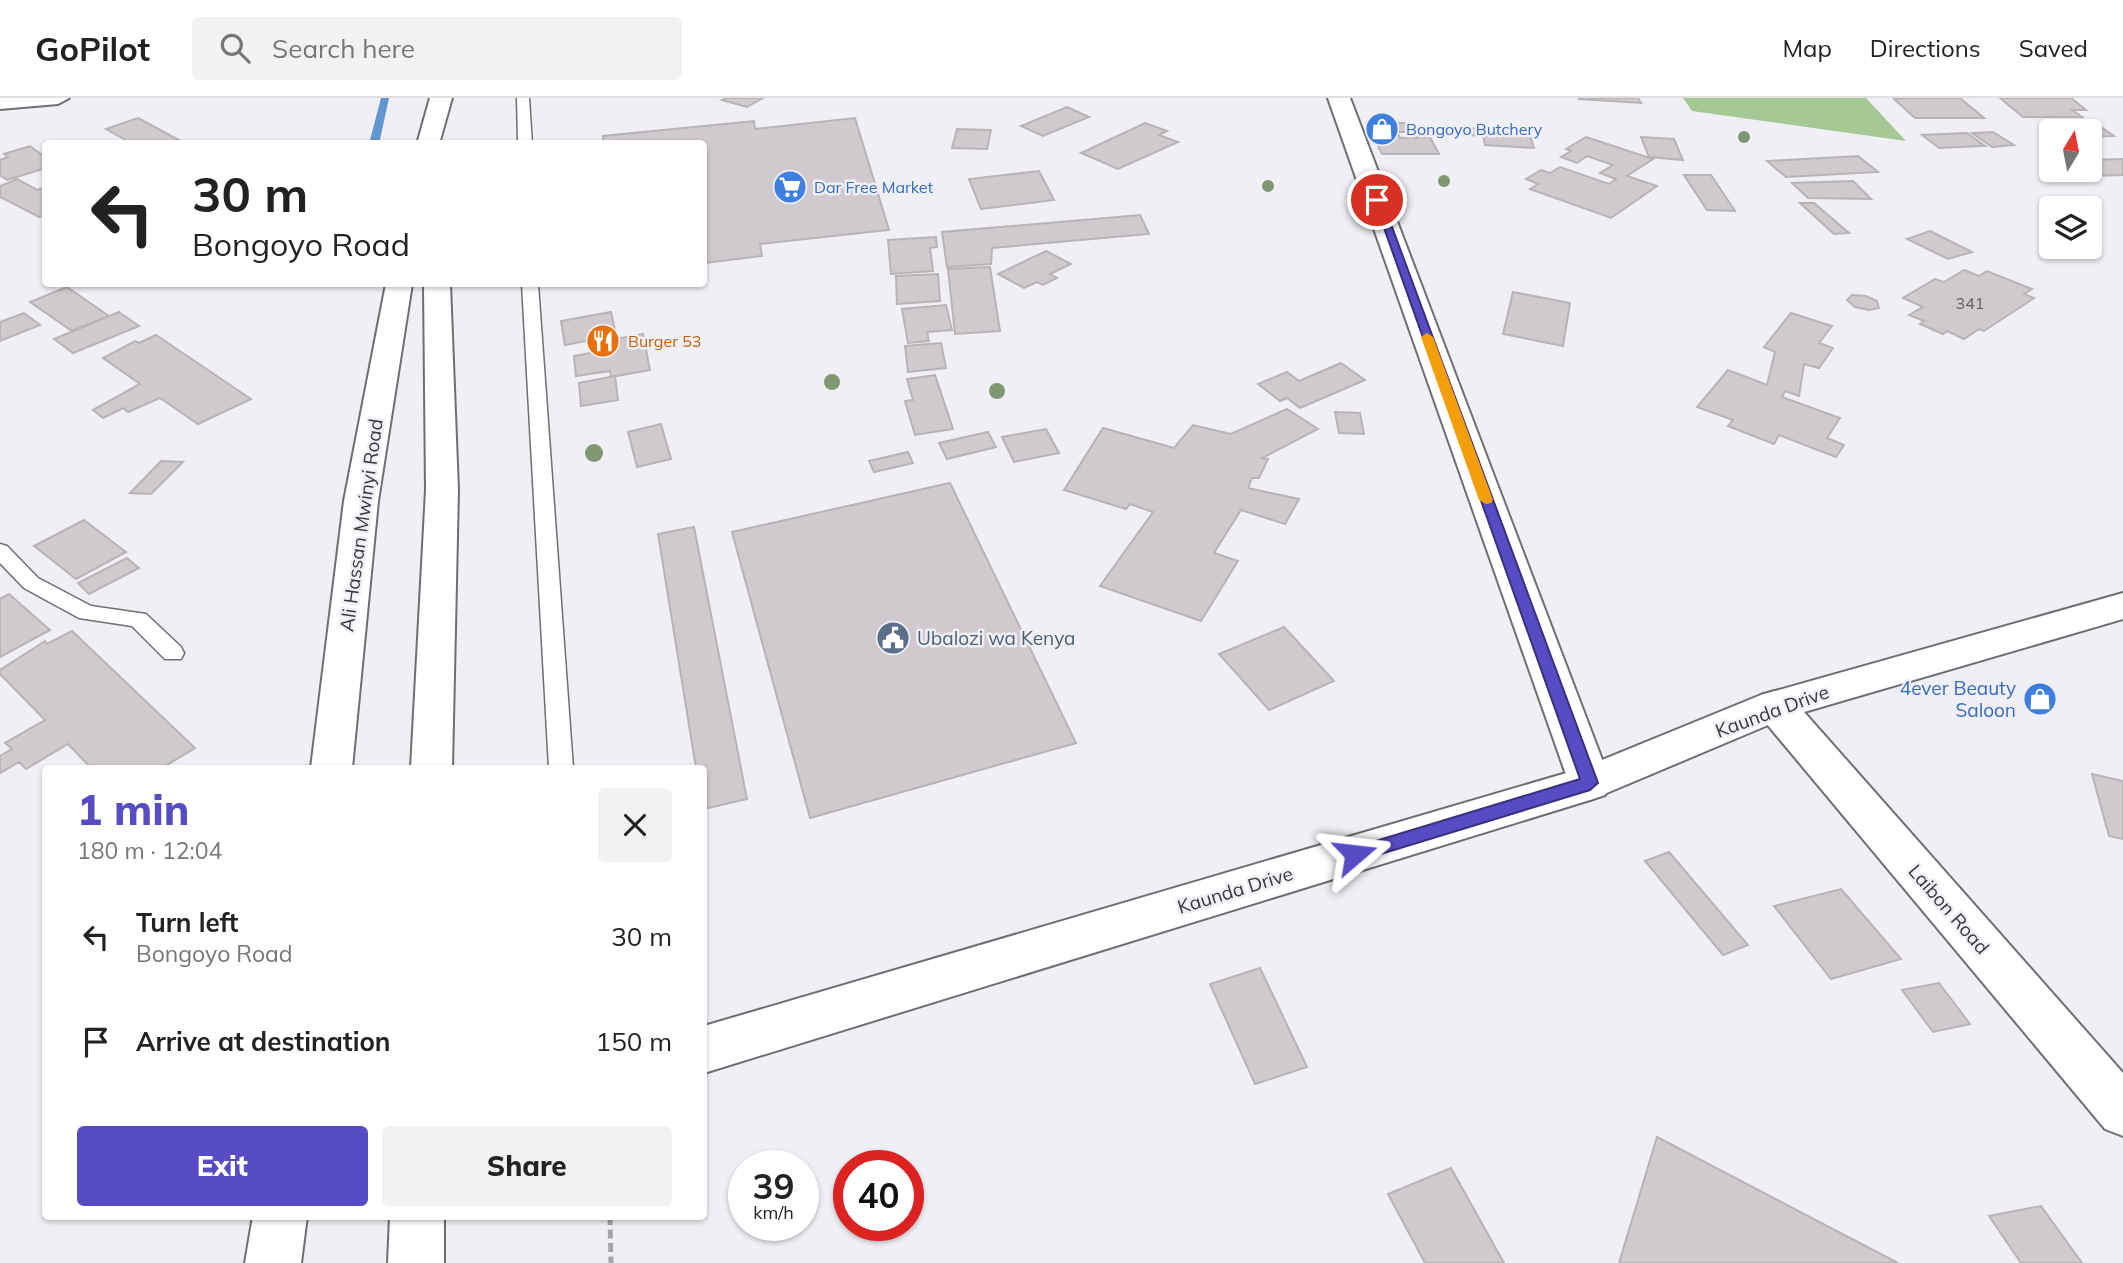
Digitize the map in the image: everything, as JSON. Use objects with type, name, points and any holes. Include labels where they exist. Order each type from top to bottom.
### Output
[{"type":"main road","points":[[0,103],[58,98]]},
{"type":"main road","points":[[429,140],[440,98]]},
{"type":"main road","points":[[449,140],[458,98]]},
{"type":"main road","points":[[1339,98],[1590,783]]},
{"type":"main road","name":"Ali Hassan Mwinyi Road","points":[[331,765],[361,501],[398,287]]},
{"type":"main road","points":[[432,765],[442,491],[437,287]]},
{"type":"main road","name":"Kaunda Drive","points":[[707,1049],[1590,783],[1775,706],[2123,606]]},
{"type":"main road","name":"Laibon Road","points":[[1775,706],[2123,1111]]},
{"type":"main road","points":[[273,1263],[279,1220]]},
{"type":"main road","points":[[416,1263],[417,1220]]},
{"type":"lane","points":[[523,98],[524,140]]},
{"type":"lane","points":[[530,287],[561,765]]},
{"type":"lane","points":[[0,551],[31,583],[87,613],[138,618],[173,653]]},
{"type":"path","points":[[610,1220],[611,1263]]},
{"type":"green space","points":[[1683,98],[1866,98],[1906,141],[1692,111]]},
{"type":"building","points":[[763,98],[747,107],[722,100]]},
{"type":"building","points":[[1579,98],[1638,98],[1641,103],[1579,99]]},
{"type":"building","points":[[1960,98],[1984,118],[1915,118],[1894,99]]},
{"type":"building","points":[[2000,98],[2071,98],[2086,110],[2072,110],[2082,117],[2023,117]]},
{"type":"building","points":[[1067,107],[1089,117],[1043,136],[1021,126]]},
{"type":"building","points":[[138,118],[179,140],[126,140],[106,129]]},
{"type":"building","name":"Dar Free Market","points":[[855,118],[889,230],[760,244],[762,256],[707,263],[707,140],[603,140],[603,136],[754,121],[755,129]]},
{"type":"building","points":[[1145,123],[1167,131],[1159,135],[1178,142],[1118,169],[1081,153]]},
{"type":"building","points":[[1367,123],[1406,123],[1411,132],[1397,132],[1400,138],[1430,137],[1439,154],[1382,154]]},
{"type":"building","points":[[1465,128],[1529,132],[1534,148],[1485,145],[1483,136],[1467,135]]},
{"type":"building","points":[[2102,128],[2114,136],[2102,136]]},
{"type":"building","points":[[957,129],[991,130],[987,149],[952,148]]},
{"type":"building","points":[[1993,132],[2014,145],[1992,147],[1972,133]]},
{"type":"building","points":[[1967,133],[1985,146],[1939,148],[1922,135]]},
{"type":"building","points":[[1586,137],[1653,159],[1627,176],[1657,186],[1611,218],[1530,189],[1538,184],[1526,179],[1541,170],[1550,173],[1560,167],[1609,184],[1616,179],[1600,173],[1613,165],[1587,156],[1577,163],[1561,157],[1571,151],[1566,149]]},
{"type":"building","points":[[1641,137],[1674,139],[1683,160],[1649,157]]},
{"type":"building","points":[[30,146],[42,155],[42,169],[7,180],[0,175],[0,160],[8,157],[4,154]]},
{"type":"building","points":[[1858,156],[1878,172],[1786,177],[1767,161]]},
{"type":"building","points":[[2123,159],[2123,175],[2102,176],[2102,160]]},
{"type":"building","points":[[1039,171],[1054,200],[981,209],[969,179]]},
{"type":"building","points":[[1684,175],[1711,175],[1735,211],[1707,210]]},
{"type":"building","points":[[17,179],[37,190],[42,188],[42,216],[0,197],[0,186]]},
{"type":"building","points":[[1853,181],[1871,199],[1808,198],[1792,183]]},
{"type":"building","points":[[1800,203],[1814,203],[1849,233],[1834,234]]},
{"type":"building","points":[[1140,215],[1149,234],[992,248],[991,264],[947,267],[942,232]]},
{"type":"building","points":[[1930,231],[1972,252],[1948,259],[1907,239]]},
{"type":"building","points":[[936,237],[937,247],[930,248],[933,271],[891,274],[888,240]]},
{"type":"building","points":[[1046,251],[1071,264],[1050,274],[1057,278],[1043,285],[1037,282],[1024,288],[998,274]]},
{"type":"building","points":[[990,267],[1000,331],[955,334],[948,269]]},
{"type":"building","points":[[1964,270],[1979,276],[1987,271],[2032,289],[2024,294],[2034,298],[1984,331],[1979,329],[1964,339],[1920,324],[1924,321],[1909,315],[1923,307],[1903,298],[1935,279],[1944,282]]},
{"type":"building","points":[[938,274],[940,301],[897,304],[896,276]]},
{"type":"building","points":[[67,287],[109,316],[72,331],[30,302]]},
{"type":"building","points":[[1513,292],[1570,303],[1563,346],[1503,334]]},
{"type":"building","points":[[1852,295],[1866,296],[1877,301],[1879,308],[1869,310],[1855,307],[1847,300]]},
{"type":"building","points":[[946,305],[952,330],[927,332],[929,341],[908,343],[902,309]]},
{"type":"building","points":[[119,312],[139,326],[73,353],[54,339]]},
{"type":"building","points":[[611,312],[616,335],[565,345],[561,321]]},
{"type":"building","points":[[24,313],[40,325],[0,341],[0,322]]},
{"type":"building","points":[[1791,313],[1832,326],[1819,343],[1833,348],[1819,368],[1804,364],[1799,396],[1785,391],[1782,397],[1840,418],[1827,438],[1844,445],[1836,457],[1779,435],[1774,444],[1728,426],[1733,420],[1697,407],[1728,370],[1767,385],[1775,352],[1764,347]]},
{"type":"building","points":[[643,334],[650,370],[611,377],[610,371],[576,376],[574,356],[612,349],[611,340]]},
{"type":"building","points":[[156,335],[251,399],[198,424],[160,398],[128,412],[123,408],[103,418],[93,410],[140,384],[103,358],[135,341],[139,343]]},
{"type":"building","points":[[941,343],[946,368],[908,372],[905,346]]},
{"type":"building","points":[[1341,363],[1365,380],[1300,408],[1287,398],[1280,401],[1258,384],[1287,372],[1299,381]]},
{"type":"building","points":[[935,375],[953,429],[915,435],[905,401],[913,400],[907,379]]},
{"type":"building","points":[[615,376],[618,400],[581,406],[579,383]]},
{"type":"building","points":[[1287,409],[1318,429],[1262,458],[1268,459],[1259,478],[1252,478],[1248,488],[1299,499],[1285,524],[1241,510],[1214,553],[1238,561],[1201,621],[1100,586],[1153,512],[1130,504],[1126,509],[1064,490],[1103,428],[1174,448],[1193,425],[1231,434]]},
{"type":"building","points":[[1335,412],[1360,413],[1364,434],[1339,433]]},
{"type":"building","points":[[661,424],[671,459],[637,467],[628,432]]},
{"type":"building","points":[[1046,429],[1059,453],[1014,462],[1002,437]]},
{"type":"building","points":[[988,432],[996,447],[947,459],[939,443]]},
{"type":"building","points":[[908,452],[913,463],[874,472],[869,461]]},
{"type":"building","points":[[161,461],[183,462],[151,494],[130,493]]},
{"type":"building","name":"Ubalozi wa Kenya","points":[[950,483],[1076,743],[810,818],[732,532]]},
{"type":"building","points":[[84,520],[126,552],[76,579],[34,546]]},
{"type":"building","points":[[694,527],[747,799],[707,808],[707,765],[696,765],[658,534]]},
{"type":"building","points":[[127,558],[139,568],[89,594],[78,583]]},
{"type":"building","points":[[9,594],[50,630],[0,657],[0,599]]},
{"type":"building","points":[[1284,627],[1334,681],[1269,710],[1219,654]]},
{"type":"building","points":[[72,631],[195,748],[167,765],[88,765],[68,744],[26,769],[19,762],[0,773],[0,756],[12,749],[5,743],[45,720],[0,674],[0,670],[45,641],[47,644]]},
{"type":"building","points":[[2092,774],[2123,781],[2123,839],[2109,836]]},
{"type":"building","points":[[1669,852],[1748,945],[1723,955],[1645,861]]},
{"type":"building","points":[[1841,889],[1901,959],[1831,979],[1774,906]]},
{"type":"building","points":[[1260,968],[1307,1067],[1255,1084],[1210,984]]},
{"type":"building","points":[[1939,983],[1970,1024],[1933,1032],[1902,990]]},
{"type":"building","points":[[1657,1137],[1898,1263],[1619,1263]]},
{"type":"building","points":[[1451,1168],[1504,1263],[1425,1263],[1388,1194]]},
{"type":"building","points":[[2041,1206],[2082,1263],[2021,1263],[1989,1216]]},
{"type":"waterway","points":[[375,140],[385,98]]},
{"type":"slow traffic","points":[[1427,337],[1486,500]]},
{"type":"place","name":"Bongoyo Butchery","points":[[1382,129]]},
{"type":"place","name":"Dar Free Market","points":[[790,187]]},
{"type":"place","name":"Burger 53","points":[[603,341]]},
{"type":"place","name":"Ubalozi wa Kenya","points":[[893,638]]},
{"type":"place","name":"4ever Beauty Saloon","points":[[2040,699]]},
{"type":"route","points":[[1355,854],[1590,783],[1377,200]]}]
